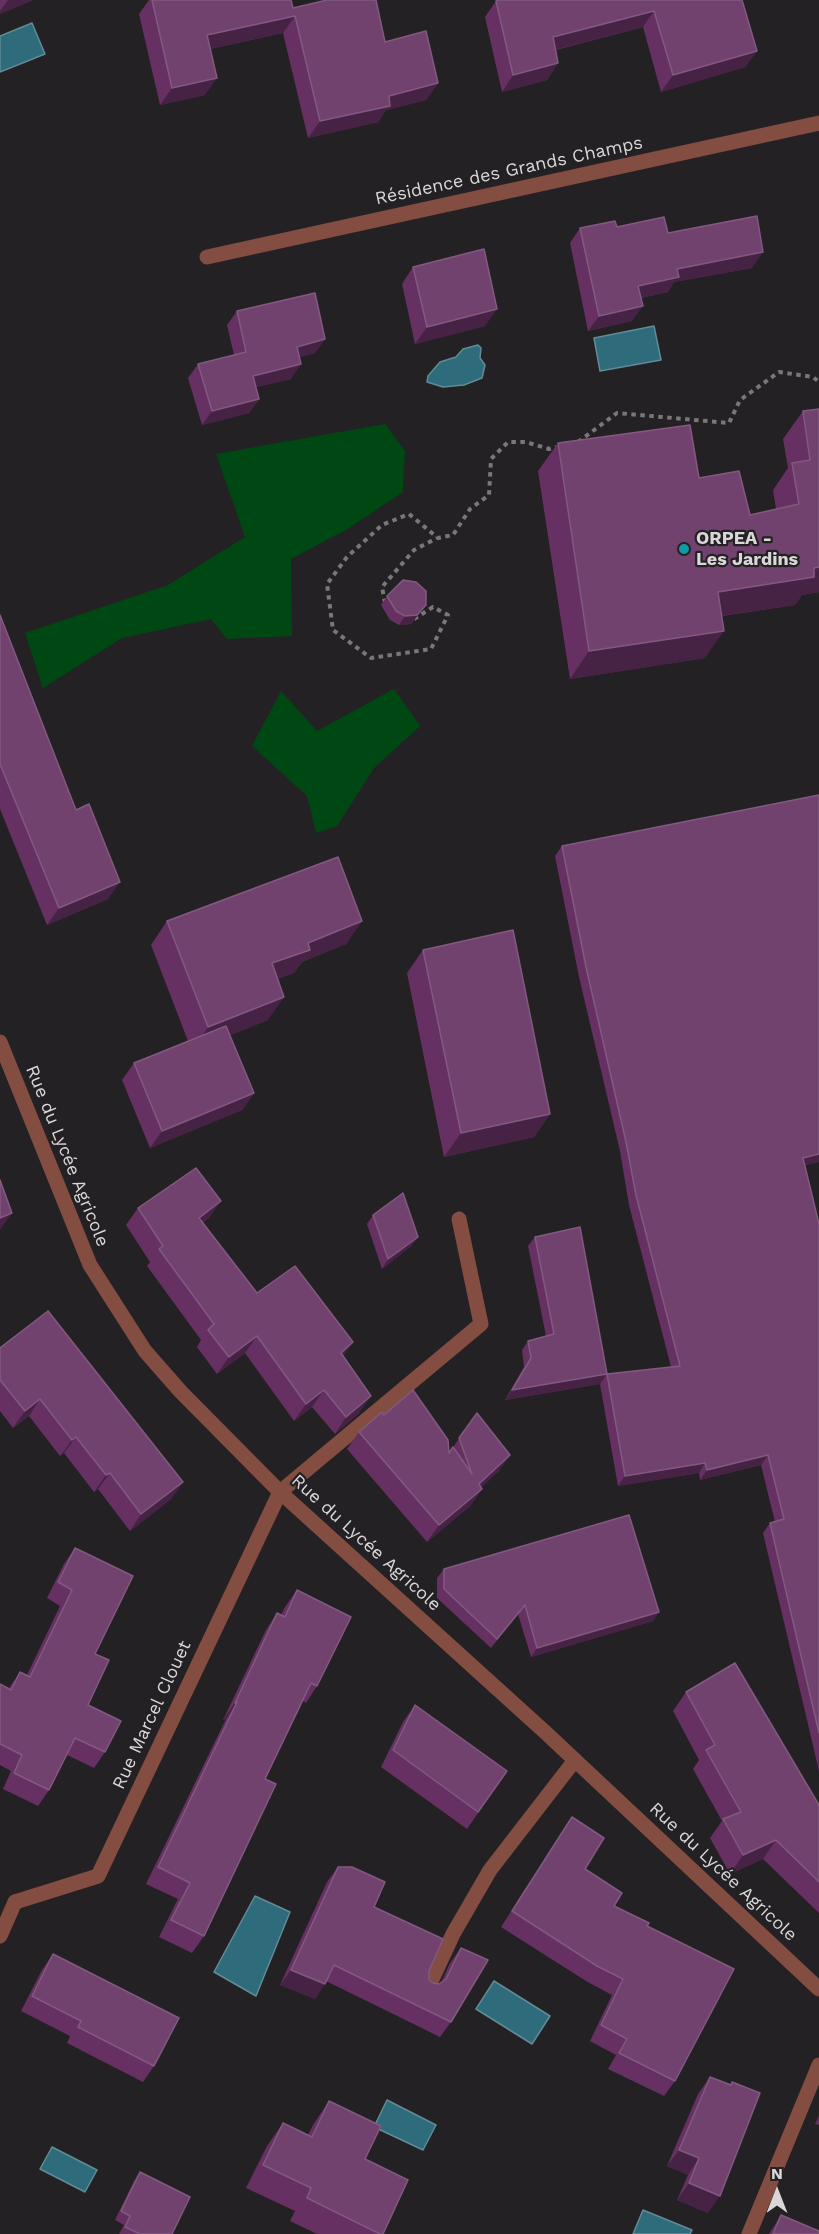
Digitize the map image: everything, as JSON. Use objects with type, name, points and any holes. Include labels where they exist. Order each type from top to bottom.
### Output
[{"type":"street","name":"Résidence des Grands Champs","points":[[207,257],[819,123]]},
{"type":"street","name":"Rue du Lycée Agricole","points":[[0,1042],[90,1265],[145,1351],[181,1392],[280,1492],[575,1760],[819,1989]]},
{"type":"street","points":[[280,1492],[481,1324],[459,1219]]},
{"type":"street","name":"Rue Marcel Clouet","points":[[0,1936],[15,1902],[98,1876],[249,1553],[280,1492]]},
{"type":"street","points":[[427,1990],[453,1934],[490,1870],[575,1760]]},
{"type":"street","points":[[749,2234],[819,2065]]},
{"type":"path","points":[[568,444],[578,442],[617,413],[729,423],[740,400],[779,372],[813,377],[819,382]]},
{"type":"path","points":[[386,607],[382,587],[414,550],[438,538],[453,535],[470,509],[489,495],[491,459],[508,442],[526,442],[549,449],[559,447]]},
{"type":"path","points":[[413,619],[432,607],[448,615],[432,650],[371,658],[333,630],[327,584],[348,557],[382,525],[409,514],[438,538]]},
{"type":"green space","points":[[385,424],[405,451],[403,492],[346,530],[291,559],[292,636],[227,639],[211,619],[122,638],[43,688],[25,633],[168,585],[245,537],[216,454]]},
{"type":"green space","points":[[394,689],[420,726],[374,768],[337,826],[316,833],[307,796],[252,746],[281,691],[317,731]]},
{"type":"water","points":[[32,23],[45,54],[0,72],[0,36]]},
{"type":"water","points":[[654,326],[661,360],[600,371],[594,338]]},
{"type":"water","points":[[478,345],[481,348],[480,358],[485,365],[482,378],[464,385],[443,387],[427,382],[428,376],[440,362],[456,357],[463,349]]},
{"type":"water","points":[[255,1896],[290,1912],[256,1996],[214,1972]]},
{"type":"water","points":[[494,1981],[550,2016],[532,2044],[476,2009]]},
{"type":"water","points":[[387,2100],[436,2125],[423,2150],[374,2127]]},
{"type":"water","points":[[52,2147],[97,2170],[85,2192],[40,2169]]},
{"type":"water","points":[[643,2210],[692,2230],[690,2234],[633,2234]]},
{"type":"building","points":[[152,0],[291,0],[293,8],[327,0],[376,0],[385,42],[426,31],[438,83],[389,96],[390,106],[320,121],[295,16],[207,35],[217,78],[172,88]]},
{"type":"building","points":[[742,0],[757,51],[673,75],[654,11],[553,37],[558,63],[513,75],[496,1]]},
{"type":"building","points":[[757,216],[763,252],[677,269],[679,277],[638,286],[643,306],[599,316],[580,228],[615,221],[617,227],[664,217],[668,233]]},
{"type":"building","points":[[484,249],[497,309],[427,327],[413,267]]},
{"type":"building","points":[[315,293],[325,339],[297,347],[301,364],[253,376],[259,399],[212,411],[198,364],[246,352],[237,311]]},
{"type":"building","name":"ORPEA - Les Jardins","points":[[819,409],[819,567],[814,568],[814,577],[718,592],[724,631],[589,651],[558,443],[690,425],[699,478],[739,471],[750,515],[799,504],[792,463],[810,460],[803,411]]},
{"type":"building","points":[[403,580],[416,582],[426,591],[426,605],[417,615],[405,616],[396,611],[387,596]]},
{"type":"building","points":[[0,615],[76,810],[89,804],[120,882],[59,908],[0,764]]},
{"type":"building","points":[[819,795],[819,1154],[803,1158],[819,1224],[819,1733],[770,1523],[784,1519],[768,1455],[707,1470],[705,1463],[625,1476],[607,1374],[680,1366],[636,1195],[562,846]]},
{"type":"building","points":[[338,857],[362,921],[308,943],[310,950],[272,963],[284,997],[208,1027],[167,921]]},
{"type":"building","points":[[513,930],[550,1114],[461,1133],[423,950]]},
{"type":"building","points":[[226,1026],[254,1093],[162,1131],[134,1063]]},
{"type":"building","points":[[196,1168],[221,1201],[199,1218],[257,1293],[295,1266],[353,1342],[341,1353],[371,1396],[346,1417],[324,1390],[306,1404],[257,1336],[229,1357],[208,1330],[214,1324],[159,1249],[163,1246],[138,1208]]},
{"type":"building","points":[[0,1180],[12,1213],[0,1218]]},
{"type":"building","points":[[403,1193],[418,1237],[388,1259],[373,1215]]},
{"type":"building","points":[[580,1227],[607,1374],[512,1390],[531,1358],[528,1341],[554,1334],[535,1237]]},
{"type":"building","points":[[48,1311],[183,1482],[141,1514],[110,1473],[106,1475],[76,1437],[72,1440],[40,1399],[25,1411],[0,1380],[0,1348]]},
{"type":"building","points":[[413,1390],[448,1440],[449,1453],[453,1447],[472,1474],[459,1438],[477,1413],[510,1455],[479,1484],[482,1489],[439,1525],[359,1432],[382,1412],[384,1415]]},
{"type":"building","points":[[629,1515],[659,1612],[537,1648],[525,1605],[497,1639],[444,1589],[444,1569]]},
{"type":"building","points":[[75,1548],[133,1576],[95,1654],[109,1660],[88,1705],[121,1721],[105,1752],[75,1738],[49,1790],[14,1773],[22,1755],[0,1744],[0,1684],[11,1690],[20,1672],[30,1677],[72,1590],[58,1582]]},
{"type":"building","points":[[297,1590],[351,1617],[317,1686],[311,1683],[265,1779],[276,1784],[204,1936],[171,1920],[190,1883],[158,1867],[277,1613],[285,1617]]},
{"type":"building","points":[[735,1663],[819,1805],[819,1882],[776,1840],[743,1855],[723,1819],[741,1812],[706,1750],[715,1745],[686,1692]]},
{"type":"building","points":[[415,1705],[507,1771],[478,1812],[393,1750]]},
{"type":"building","points":[[572,1817],[604,1838],[585,1869],[622,1893],[614,1906],[649,1923],[647,1926],[734,1969],[675,2081],[619,2053],[627,2039],[601,2025],[623,1979],[597,1966],[512,1911]]},
{"type":"building","points":[[338,1867],[352,1867],[385,1882],[374,1907],[443,1939],[429,1971],[429,1980],[433,1983],[439,1984],[446,1979],[461,1948],[488,1960],[451,2022],[334,1965],[325,1984],[291,1970]]},
{"type":"building","points":[[53,1954],[179,2018],[154,2066],[78,2027],[81,2021],[32,1996]]},
{"type":"building","points":[[710,2077],[731,2085],[732,2082],[760,2093],[720,2196],[689,2183],[699,2158],[679,2150]]},
{"type":"building","points":[[329,2101],[381,2126],[365,2159],[408,2180],[383,2234],[307,2198],[311,2188],[263,2165],[283,2123],[312,2137]]},
{"type":"building","points":[[140,2172],[190,2197],[172,2234],[140,2234],[125,2227],[130,2216],[121,2211]]},
{"type":"building","points":[[781,2215],[819,2231],[819,2234],[773,2234]]},
{"type":"place","name":"ORPEA - Les Jardins","points":[[684,549]]}]
